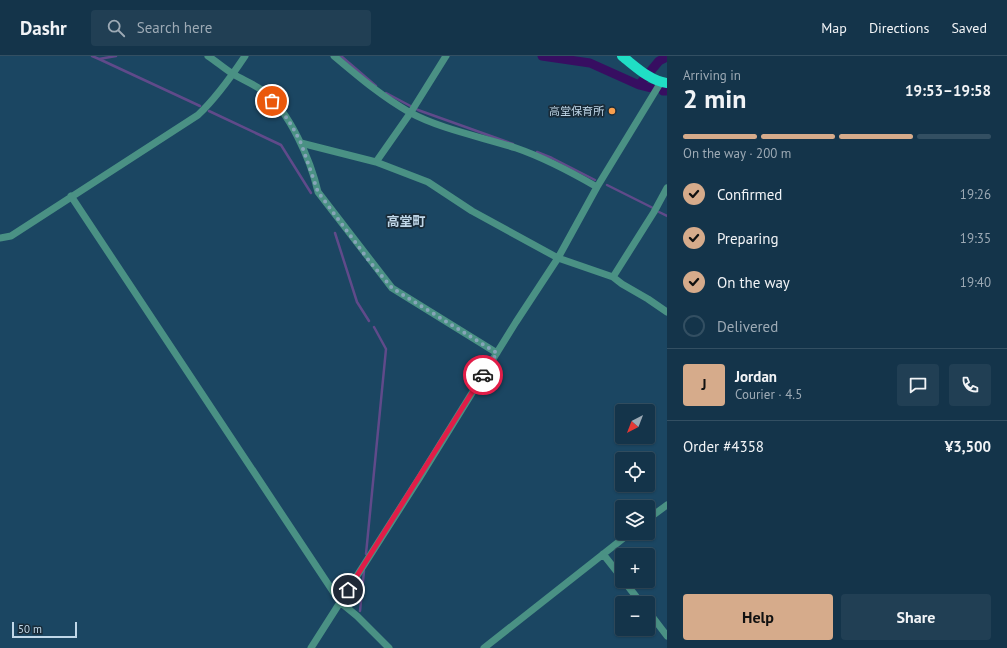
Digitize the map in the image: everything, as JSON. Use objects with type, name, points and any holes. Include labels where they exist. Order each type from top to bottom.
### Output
[{"type":"main road","points":[[622,56],[643,72],[661,82]]},
{"type":"street","points":[[208,56],[233,74],[263,92],[281,110],[301,143],[318,192],[370,262],[392,288],[497,353]]},
{"type":"street","points":[[0,238],[11,236],[198,115],[233,74],[245,56]]},
{"type":"street","points":[[334,56],[377,92],[411,111],[445,126],[517,148],[554,163],[598,188]]},
{"type":"street","points":[[376,162],[418,101],[446,56]]},
{"type":"street","points":[[311,648],[558,258],[661,82]]},
{"type":"street","points":[[301,143],[376,162],[428,182],[472,211],[558,258],[612,277],[667,312]]},
{"type":"street","points":[[612,277],[654,212],[667,188]]},
{"type":"street","points":[[71,196],[340,602],[357,616],[389,648]]},
{"type":"street","points":[[655,514],[667,505]]},
{"type":"street","points":[[484,648],[621,540]]},
{"type":"street","points":[[603,554],[615,569]]},
{"type":"street","points":[[630,588],[636,596]]},
{"type":"street","points":[[655,620],[667,636]]},
{"type":"waterway","points":[[92,56],[99,59],[116,56]]},
{"type":"waterway","points":[[341,56],[376,86]]},
{"type":"waterway","points":[[542,56],[590,63],[639,85],[659,61],[667,57]]},
{"type":"waterway","points":[[99,59],[200,106]]},
{"type":"waterway","points":[[639,85],[651,88]]},
{"type":"waterway","points":[[386,93],[418,110],[513,144]]},
{"type":"waterway","points":[[209,111],[281,145],[311,193]]},
{"type":"waterway","points":[[537,152],[595,180]]},
{"type":"waterway","points":[[607,185],[653,208]]},
{"type":"waterway","points":[[659,212],[667,216]]},
{"type":"waterway","points":[[335,233],[357,302],[369,321]]},
{"type":"waterway","points":[[366,554],[386,349],[374,327]]},
{"type":"waterway","points":[[360,611],[364,571]]},
{"type":"way so far","points":[[272,101],[281,110],[301,143],[318,192],[370,262],[392,288],[497,353],[483,375]]},
{"type":"place","name":"高堂保育所","points":[[612,111]]},
{"type":"district","name":"高堂町","points":[[406,221]]},
{"type":"route","points":[[348,590],[483,375]]}]
